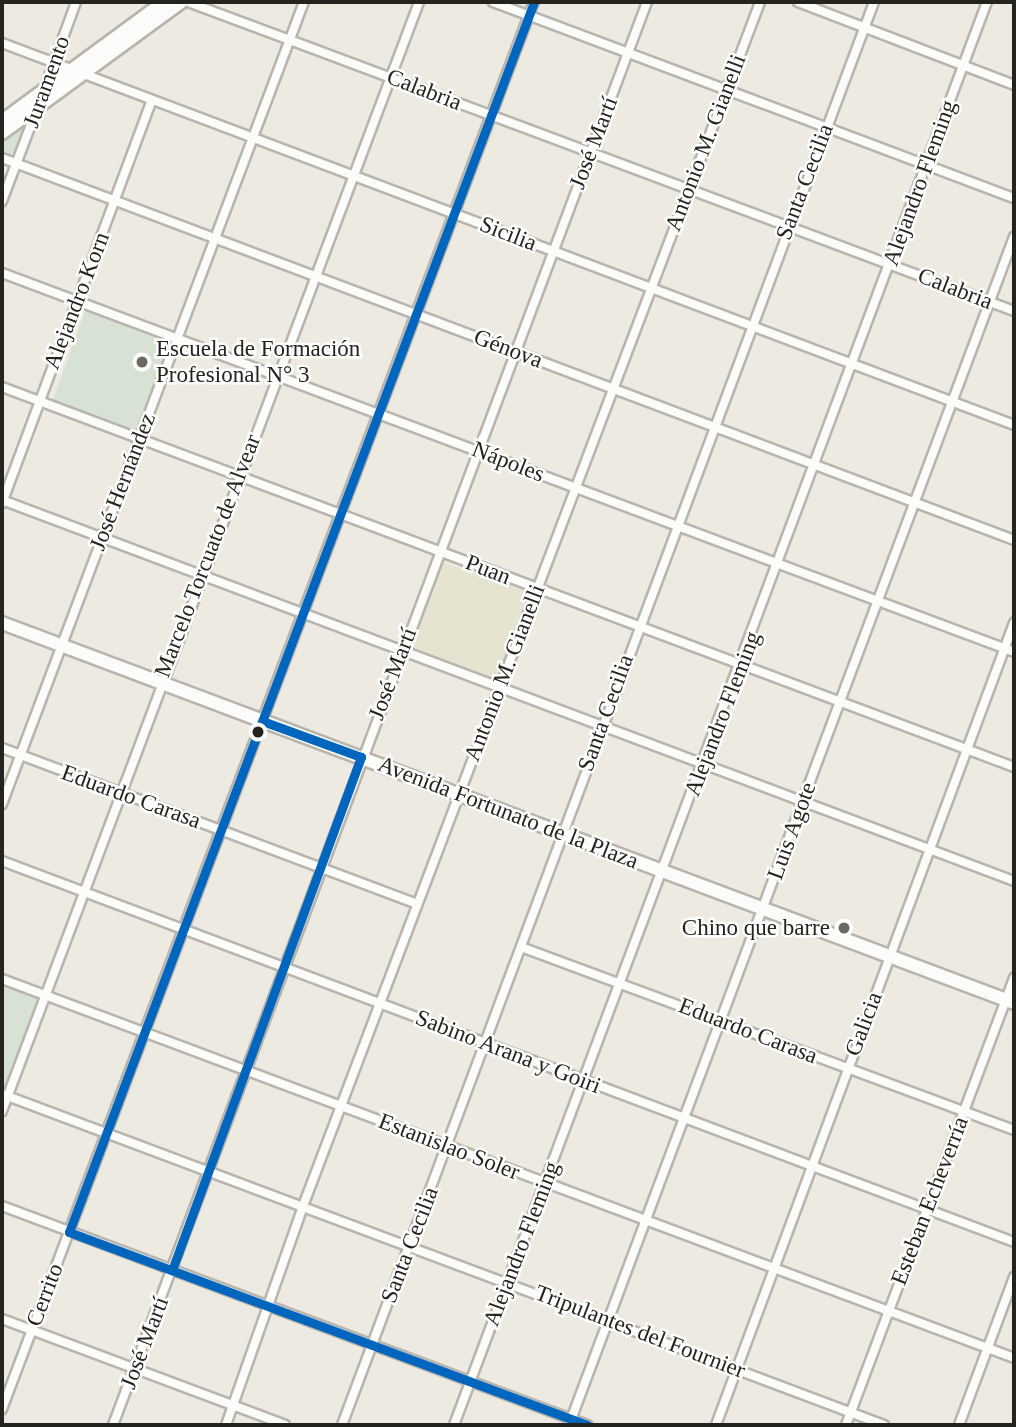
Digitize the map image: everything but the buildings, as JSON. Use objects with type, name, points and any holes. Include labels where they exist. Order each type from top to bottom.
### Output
[{"type":"main road","points":[[2,133],[38,107],[164,2]]},
{"type":"main road","points":[[2,121],[44,90],[77,72],[181,2]]},
{"type":"main road","name":"Avenida Fortunato de la Plaza","points":[[2,622],[1010,1001]]},
{"type":"street","name":"Juramento","points":[[2,201],[76,2]]},
{"type":"street","name":"Calabria","points":[[188,2],[1014,311]]},
{"type":"street","name":"José Hernández","points":[[2,804],[304,2]]},
{"type":"street","name":"Marcelo Torcuato de Alvear","points":[[2,1111],[5,1095],[47,996],[160,682],[419,2]]},
{"type":"street","points":[[493,2],[1014,198]]},
{"type":"street","name":"Cerrito","points":[[2,1409],[534,2]]},
{"type":"street","name":"José Martí","points":[[113,1425],[361,757],[441,552],[647,2]]},
{"type":"street","name":"Antonio M. Gianelli","points":[[226,1425],[303,1206],[760,2]]},
{"type":"street","points":[[798,2],[1014,85]]},
{"type":"street","name":"Santa Cecilia","points":[[342,1425],[564,834],[600,725],[874,2]]},
{"type":"street","name":"Alejandro Fleming","points":[[454,1425],[705,764],[987,2]]},
{"type":"street","name":"Sicilia","points":[[2,43],[1014,425]]},
{"type":"street","name":"Alejandro Korn","points":[[2,501],[152,100]]},
{"type":"street","name":"Génova","points":[[2,158],[1014,540]]},
{"type":"street","name":"Luis Agote","points":[[570,1422],[1014,237]]},
{"type":"street","name":"Nápoles","points":[[2,273],[176,341],[479,450],[1014,652]]},
{"type":"street","name":"Puan","points":[[2,387],[1014,768]]},
{"type":"street","points":[[2,501],[1014,881]]},
{"type":"street","name":"Galicia","points":[[716,1425],[1014,623]]},
{"type":"street","name":"Eduardo Carasa","points":[[2,748],[417,904]]},
{"type":"street","name":"Sabino Arana y Goiri","points":[[2,861],[1014,1242]]},
{"type":"street","name":"Eduardo Carasa","points":[[521,947],[722,1019],[1014,1130]]},
{"type":"street","name":"Esteban Echeverría","points":[[846,1425],[964,1111],[1010,1001],[1014,977]]},
{"type":"street","name":"Estanislao Soler","points":[[2,979],[1014,1358]]},
{"type":"street","name":"Tripulantes del Fournier","points":[[5,1095],[208,1174],[410,1245],[884,1425]]},
{"type":"street","points":[[2,1206],[570,1422],[587,1425]]},
{"type":"street","points":[[959,1425],[1014,1277]]},
{"type":"street","points":[[2,1319],[285,1425]]},
{"type":"shaded area","points":[[443,563],[531,592],[496,685],[408,653]]},
{"type":"green space","points":[[24,125],[14,154],[2,152],[2,140]]},
{"type":"green space","points":[[85,311],[175,344],[141,434],[52,402]]},
{"type":"green space","points":[[2,979],[47,996],[8,1096],[2,1094]]},
{"type":"transit line","points":[[534,2],[69,1232],[587,1425]]},
{"type":"transit line","points":[[172,1270],[361,757],[262,721]]},
{"type":"place","name":"Escuela de Formación Profesional N° 3","points":[[142,362]]},
{"type":"place","name":"Chino que barre","points":[[844,928]]}]
